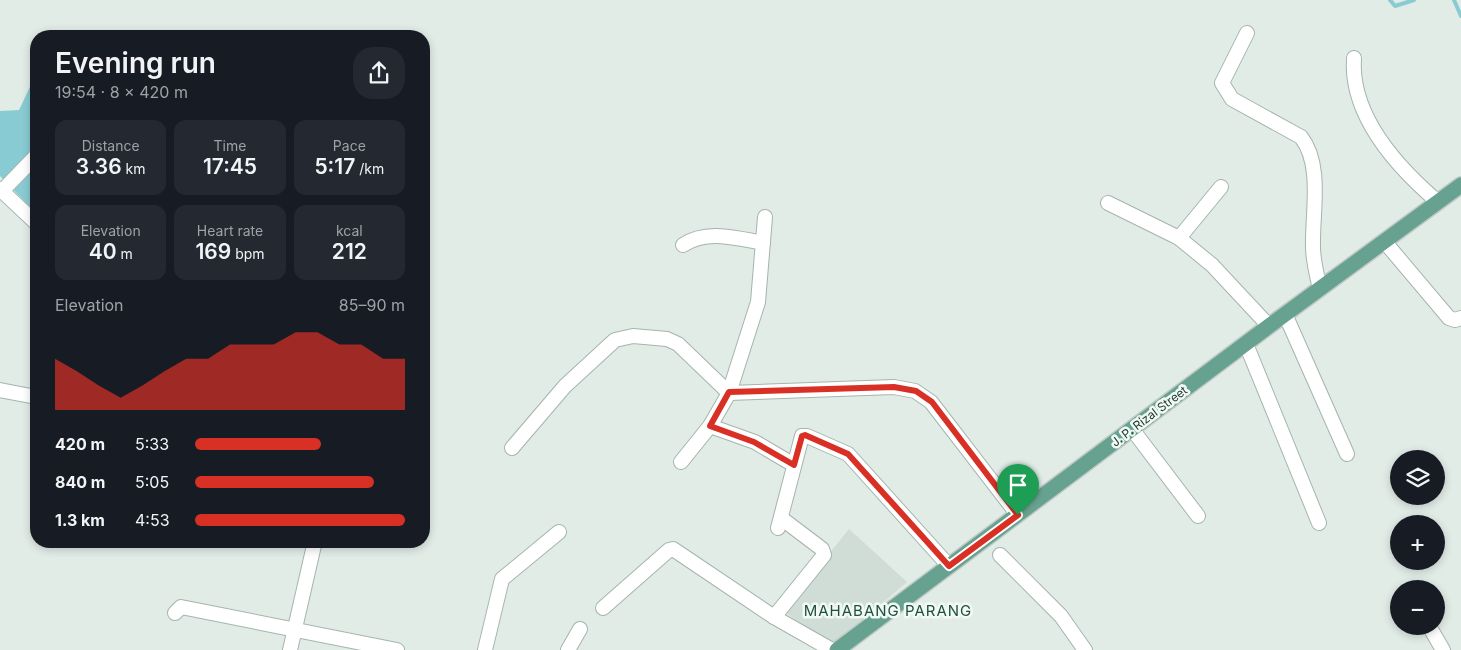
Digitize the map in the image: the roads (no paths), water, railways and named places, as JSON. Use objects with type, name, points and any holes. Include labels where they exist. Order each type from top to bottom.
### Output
[{"type":"main road","name":"J. P. Rizal Street","points":[[837,650],[1268,326],[1461,185]]},
{"type":"street","points":[[1247,33],[1222,83],[1232,99],[1301,137],[1308,145],[1312,158],[1315,219],[1313,246],[1320,289]]},
{"type":"street","points":[[1354,58],[1353,70],[1367,120],[1388,151],[1421,188],[1438,202]]},
{"type":"street","points":[[30,162],[1,190],[30,217]]},
{"type":"street","points":[[1179,238],[1221,187]]},
{"type":"street","points":[[1108,203],[1179,238],[1212,265],[1268,326]]},
{"type":"street","points":[[682,462],[710,426],[729,392],[758,302],[764,217]]},
{"type":"street","points":[[683,245],[693,238],[704,236],[763,243]]},
{"type":"street","points":[[1384,241],[1449,318],[1455,320],[1461,318]]},
{"type":"street","points":[[1285,314],[1347,454]]},
{"type":"street","points":[[512,448],[565,386],[615,340],[633,336],[667,339],[678,344],[729,392],[894,387],[916,391],[932,402],[1018,515]]},
{"type":"street","points":[[1246,344],[1319,523]]},
{"type":"street","points":[[0,390],[30,396]]},
{"type":"street","points":[[710,426],[754,442],[794,465]]},
{"type":"street","points":[[1132,429],[1198,516]]},
{"type":"street","points":[[774,617],[824,555],[822,549],[780,523],[802,436],[805,435],[848,454],[949,566]]},
{"type":"street","points":[[485,650],[502,579],[559,532]]},
{"type":"street","points":[[290,650],[313,548]]},
{"type":"street","points":[[603,608],[669,550],[674,549],[774,617],[832,650]]},
{"type":"street","points":[[1000,555],[1060,616],[1085,650]]},
{"type":"street","points":[[175,613],[181,607],[397,650]]},
{"type":"street","points":[[568,650],[580,629]]},
{"type":"street","points":[[1434,635],[1443,650]]},
{"type":"water","points":[[30,87],[30,207],[0,176],[0,111],[19,110]]},
{"type":"waterway","points":[[1390,0],[1395,6],[1414,0]]},
{"type":"waterway","points":[[1454,0],[1461,16]]},
{"type":"district","name":"MAHABANG PARANG","points":[[888,610]]}]
